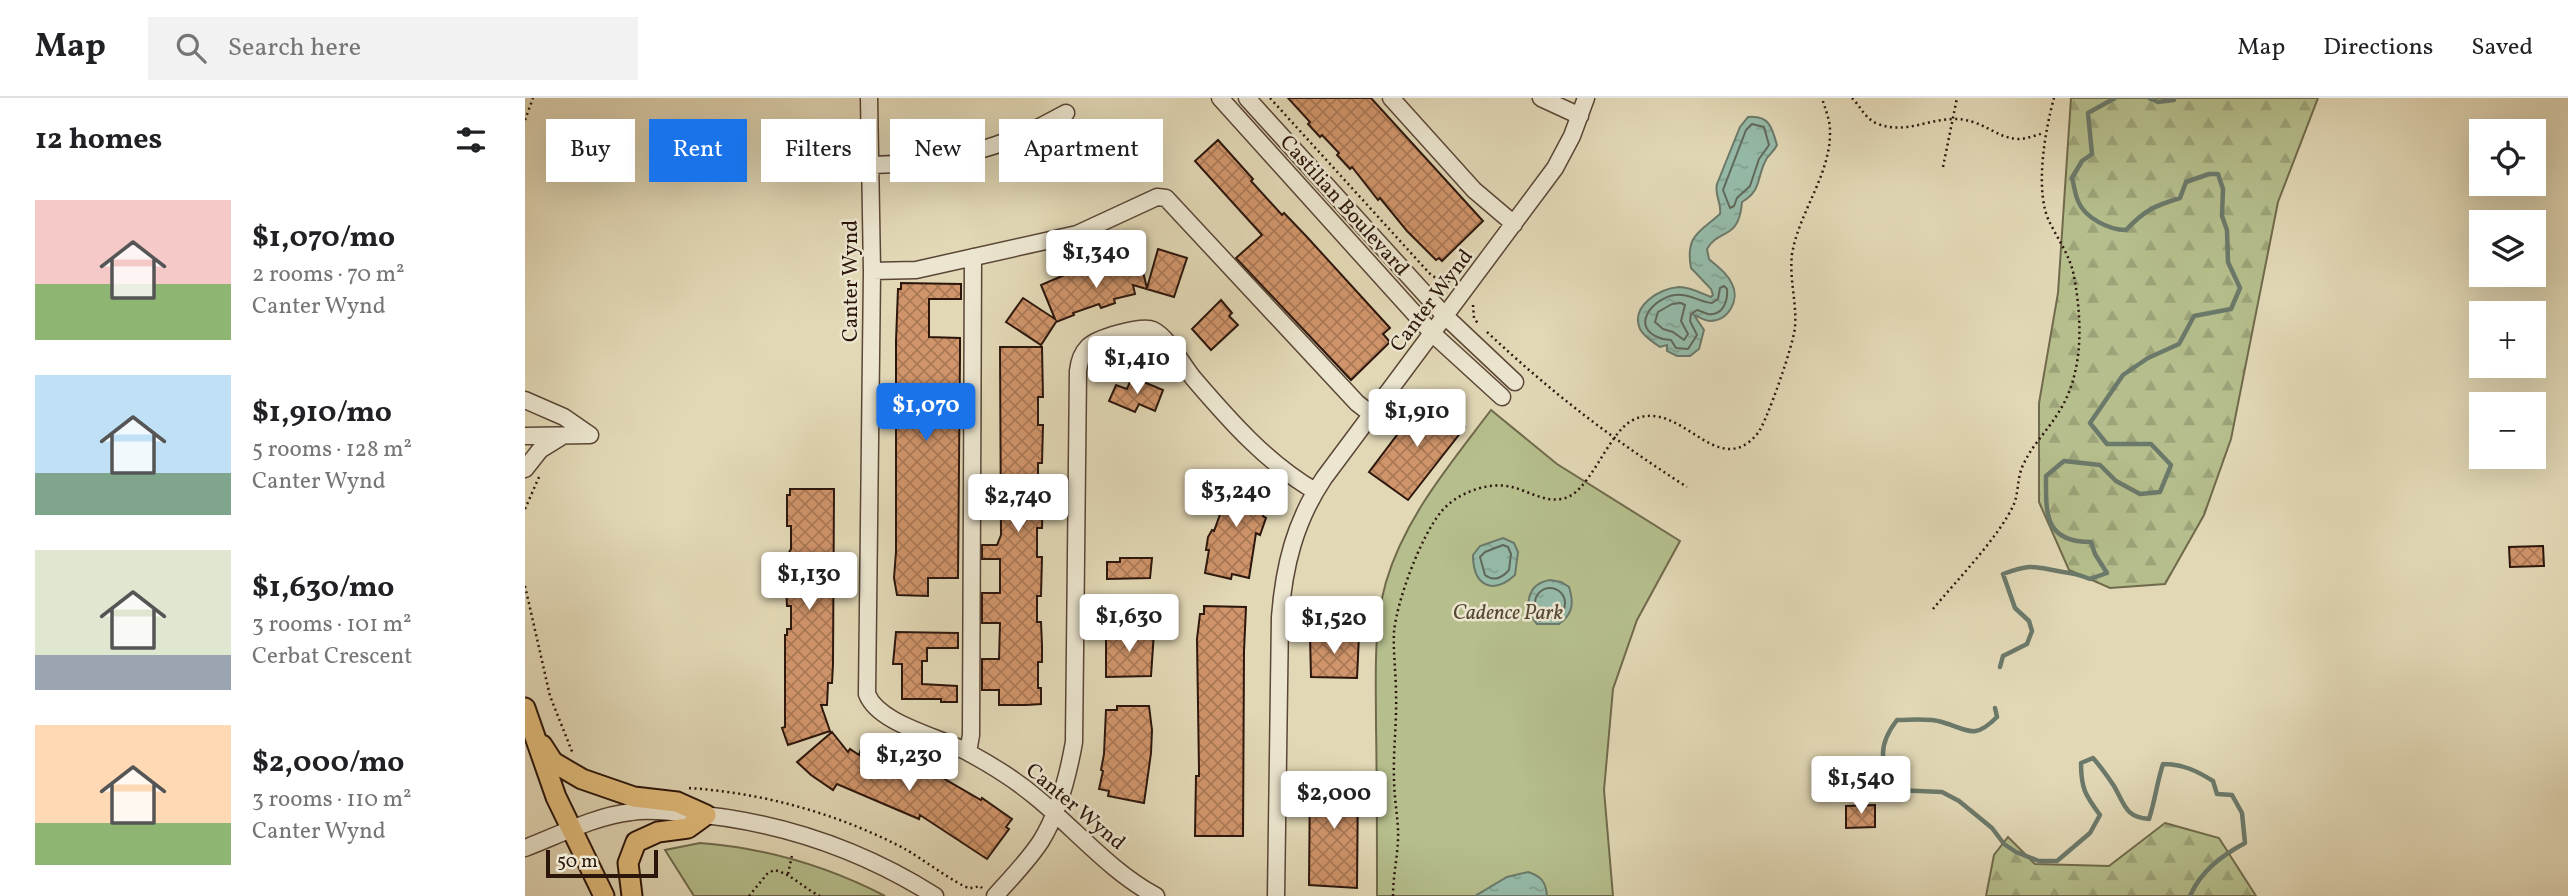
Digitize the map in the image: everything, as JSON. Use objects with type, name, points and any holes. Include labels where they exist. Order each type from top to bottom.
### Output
[{"type":"main road","points":[[525,708],[570,830],[604,896]]},
{"type":"main road","points":[[531,729],[553,762],[568,772],[609,790],[634,797],[677,802],[706,815]]},
{"type":"main road","points":[[632,896],[628,863],[635,842],[658,832],[688,828],[706,815]]},
{"type":"street","name":"Canter Wynd","points":[[870,98],[871,119]]},
{"type":"street","name":"Castilian Boulevard","points":[[1220,98],[1433,334],[1501,397]]},
{"type":"street","name":"Castilian Boulevard","points":[[1247,98],[1445,316],[1515,382]]},
{"type":"street","points":[[1391,98],[1474,190],[1514,224]]},
{"type":"street","points":[[1541,98],[1580,116]]},
{"type":"street","name":"Canter Wynd","points":[[1276,896],[1282,594],[1292,542],[1315,491],[1555,168],[1586,98]]},
{"type":"street","points":[[876,165],[927,162],[967,154],[1016,139],[1066,113]]},
{"type":"street","name":"Canter Wynd","points":[[872,182],[867,694],[870,702],[885,716],[968,752],[1015,781],[1130,879],[1156,896]]},
{"type":"street","points":[[872,271],[916,270],[1077,234],[1157,197],[1166,198],[1357,403],[1371,414]]},
{"type":"street","points":[[968,752],[971,735],[974,257]]},
{"type":"street","points":[[995,896],[1040,842],[1054,814],[1067,773],[1074,734],[1078,372],[1082,354],[1091,344],[1134,330],[1143,328],[1156,332],[1206,392],[1267,457],[1315,491]]},
{"type":"street","points":[[525,400],[564,416],[590,435],[525,436]]},
{"type":"street","points":[[533,471],[540,450],[562,436]]},
{"type":"street","points":[[525,848],[610,816],[631,812],[706,815],[786,830],[846,848],[908,879],[935,896]]},
{"type":"path","points":[[525,120],[533,98]]},
{"type":"path","points":[[1271,98],[1431,275],[1438,279],[1447,279],[1452,285]]},
{"type":"path","points":[[1393,896],[1398,832],[1394,779],[1397,695],[1394,632],[1402,593],[1430,528],[1450,503],[1466,493],[1482,488],[1508,486],[1549,499],[1571,496],[1630,422],[1647,416],[1676,421],[1707,443],[1722,448],[1746,443],[1761,428],[1794,339],[1792,255],[1829,142],[1829,117],[1822,98]]},
{"type":"path","points":[[1852,98],[1870,120],[1890,127],[1910,127],[1952,119],[1977,122],[2009,138],[2024,139],[2045,132]]},
{"type":"path","points":[[1943,167],[1957,98]]},
{"type":"path","points":[[1933,609],[1983,549],[2010,511],[2015,502],[2023,465],[2060,410],[2074,376],[2079,345],[2074,275],[2065,249],[2046,213],[2043,184],[2045,132],[2054,98]]},
{"type":"path","points":[[1467,303],[1475,305],[1473,313],[1478,324],[1553,393],[1614,439],[1687,487]]},
{"type":"path","points":[[525,509],[533,471]]},
{"type":"path","points":[[525,586],[550,696],[570,748],[578,758]]},
{"type":"path","points":[[683,788],[761,798],[836,819],[906,849],[965,887],[980,886]]},
{"type":"path","points":[[788,874],[792,855]]},
{"type":"path","points":[[750,896],[767,874],[774,870],[788,874],[805,889],[820,896]]},
{"type":"green space","points":[[2071,98],[2318,98],[2278,202],[2231,439],[2204,515],[2165,584],[2110,588],[2069,570],[2039,502],[2039,403],[2058,293]]},
{"type":"green space","name":"Cadence Park","points":[[1491,410],[1557,464],[1680,541],[1637,620],[1613,689],[1604,790],[1613,896],[1377,896],[1376,671],[1382,599],[1394,558],[1417,513]]},
{"type":"green space","points":[[2165,823],[2219,838],[2256,896],[1986,896],[1994,855],[2008,837],[2035,864],[2109,866]]},
{"type":"green space","points":[[700,843],[749,849],[795,860],[841,876],[885,896],[694,896],[665,850]]},
{"type":"water","points":[[1748,117],[1765,120],[1777,145],[1767,158],[1753,193],[1742,202],[1737,223],[1707,249],[1709,259],[1725,273],[1732,284],[1734,302],[1727,313],[1717,320],[1708,321],[1694,315],[1704,330],[1699,349],[1690,356],[1677,356],[1667,351],[1667,345],[1660,347],[1644,334],[1638,321],[1639,313],[1649,300],[1671,288],[1683,287],[1711,297],[1713,295],[1711,289],[1691,268],[1690,248],[1700,230],[1720,214],[1717,184],[1740,127]]},
{"type":"water","points":[[1503,538],[1514,543],[1518,552],[1515,575],[1499,585],[1485,584],[1476,574],[1473,555],[1480,546]]},
{"type":"water","points":[[1550,580],[1569,587],[1571,608],[1559,624],[1537,624],[1530,611],[1529,598],[1536,586]]},
{"type":"water","points":[[1528,872],[1542,880],[1547,896],[1475,896],[1507,877]]},
{"type":"building","points":[[1288,98],[1371,98],[1483,221],[1442,261],[1439,258],[1436,260],[1380,198],[1378,200],[1352,167],[1350,169],[1337,155],[1339,153],[1308,124],[1310,122]]},
{"type":"building","points":[[1218,140],[1282,215],[1284,213],[1307,237],[1390,328],[1383,334],[1390,342],[1351,380],[1236,258],[1262,235],[1195,161]]},
{"type":"building","points":[[1158,249],[1187,258],[1174,297],[1133,285],[1135,294],[1114,299],[1115,303],[1101,308],[1099,304],[1073,313],[1074,315],[1056,322],[1041,345],[1006,322],[1023,298],[1055,319],[1041,285],[1069,273],[1071,275],[1109,262],[1109,259],[1138,252],[1147,288]]},
{"type":"building","points":[[901,283],[961,284],[961,299],[929,299],[929,337],[960,338],[960,354],[958,578],[928,578],[928,596],[897,595],[894,578],[896,341],[898,289],[901,289]]},
{"type":"building","points":[[1221,300],[1232,313],[1229,316],[1238,325],[1211,350],[1192,329]]},
{"type":"building","points":[[1000,347],[1042,347],[1043,397],[1038,397],[1038,425],[1043,425],[1042,463],[1038,463],[1038,490],[1043,490],[1042,528],[1037,528],[1037,557],[1042,557],[1041,596],[1037,596],[1037,622],[1041,622],[1042,645],[1042,662],[1038,662],[1041,704],[999,705],[999,690],[982,690],[982,659],[999,659],[1000,623],[982,623],[982,593],[1000,593],[1000,559],[982,559],[982,545],[997,545],[1001,535]]},
{"type":"building","points":[[1132,377],[1163,390],[1155,411],[1139,404],[1135,412],[1109,401],[1116,385],[1127,389]]},
{"type":"building","points":[[1425,398],[1465,427],[1408,500],[1369,472]]},
{"type":"building","points":[[1226,474],[1256,485],[1254,490],[1271,496],[1263,516],[1266,518],[1260,535],[1256,533],[1249,578],[1232,574],[1231,579],[1205,573],[1208,537],[1212,530],[1214,531],[1226,498],[1218,495]]},
{"type":"building","points":[[790,489],[834,489],[833,664],[832,683],[828,683],[827,705],[821,705],[830,731],[788,745],[782,728],[785,727],[785,635],[787,629],[791,629],[791,606],[787,606],[786,586],[787,556],[791,549],[791,526],[787,526],[787,495],[790,495]]},
{"type":"building","points":[[2543,546],[2544,566],[2510,567],[2509,547]]},
{"type":"building","points":[[1120,558],[1152,558],[1150,578],[1107,579],[1107,562],[1120,562]]},
{"type":"building","points":[[1204,606],[1246,607],[1243,836],[1195,836],[1196,776],[1199,776],[1197,639],[1200,614],[1204,614]]},
{"type":"building","points":[[896,632],[958,633],[958,648],[927,648],[927,661],[922,661],[922,684],[957,686],[957,702],[941,702],[941,699],[902,699],[902,664],[893,664]]},
{"type":"building","points":[[1106,632],[1154,632],[1151,676],[1106,677]]},
{"type":"building","points":[[1310,635],[1359,635],[1357,678],[1311,677]]},
{"type":"building","points":[[1117,706],[1149,706],[1151,753],[1144,803],[1108,796],[1109,791],[1099,789],[1103,771],[1106,710],[1117,710]]},
{"type":"building","points":[[832,732],[848,752],[850,749],[859,755],[861,749],[881,756],[882,753],[934,773],[981,800],[982,798],[1012,819],[1006,827],[1009,829],[987,859],[920,815],[919,819],[837,784],[833,790],[797,762]]},
{"type":"building","points":[[1310,776],[1358,776],[1357,888],[1309,885]]},
{"type":"building","points":[[1875,805],[1875,827],[1846,828],[1846,806]]},
{"type":"waterway","points":[[2000,667],[2003,656],[2027,644],[2032,631],[2029,621],[2015,608],[2003,574],[2033,567],[2090,579],[2107,573],[2091,542],[2076,541],[2056,531],[2048,514],[2046,476],[2064,461],[2100,465],[2116,481],[2140,494],[2160,492],[2171,465],[2151,444],[2107,444],[2090,423],[2123,375],[2148,358],[2179,344],[2194,316],[2231,309],[2240,288],[2228,262],[2227,230],[2222,216],[2223,189],[2218,174],[2209,174],[2186,182],[2180,198],[2150,210],[2126,230],[2098,222],[2081,207],[2072,178],[2082,161],[2092,154],[2088,113],[2115,98]]},
{"type":"waterway","points":[[2149,98],[2158,102],[2174,98]]},
{"type":"waterway","points":[[1995,708],[1997,717],[1977,731],[1932,720],[1897,720],[1886,738],[1883,754],[1896,790],[1942,792],[1959,801],[2016,852],[2039,861],[2057,861],[2090,833],[2100,815],[2085,791],[2081,763],[2093,758],[2130,813],[2149,819],[2163,764],[2189,769],[2213,781],[2217,794],[2232,795],[2242,813],[2245,843],[2213,865],[2190,896]]}]
